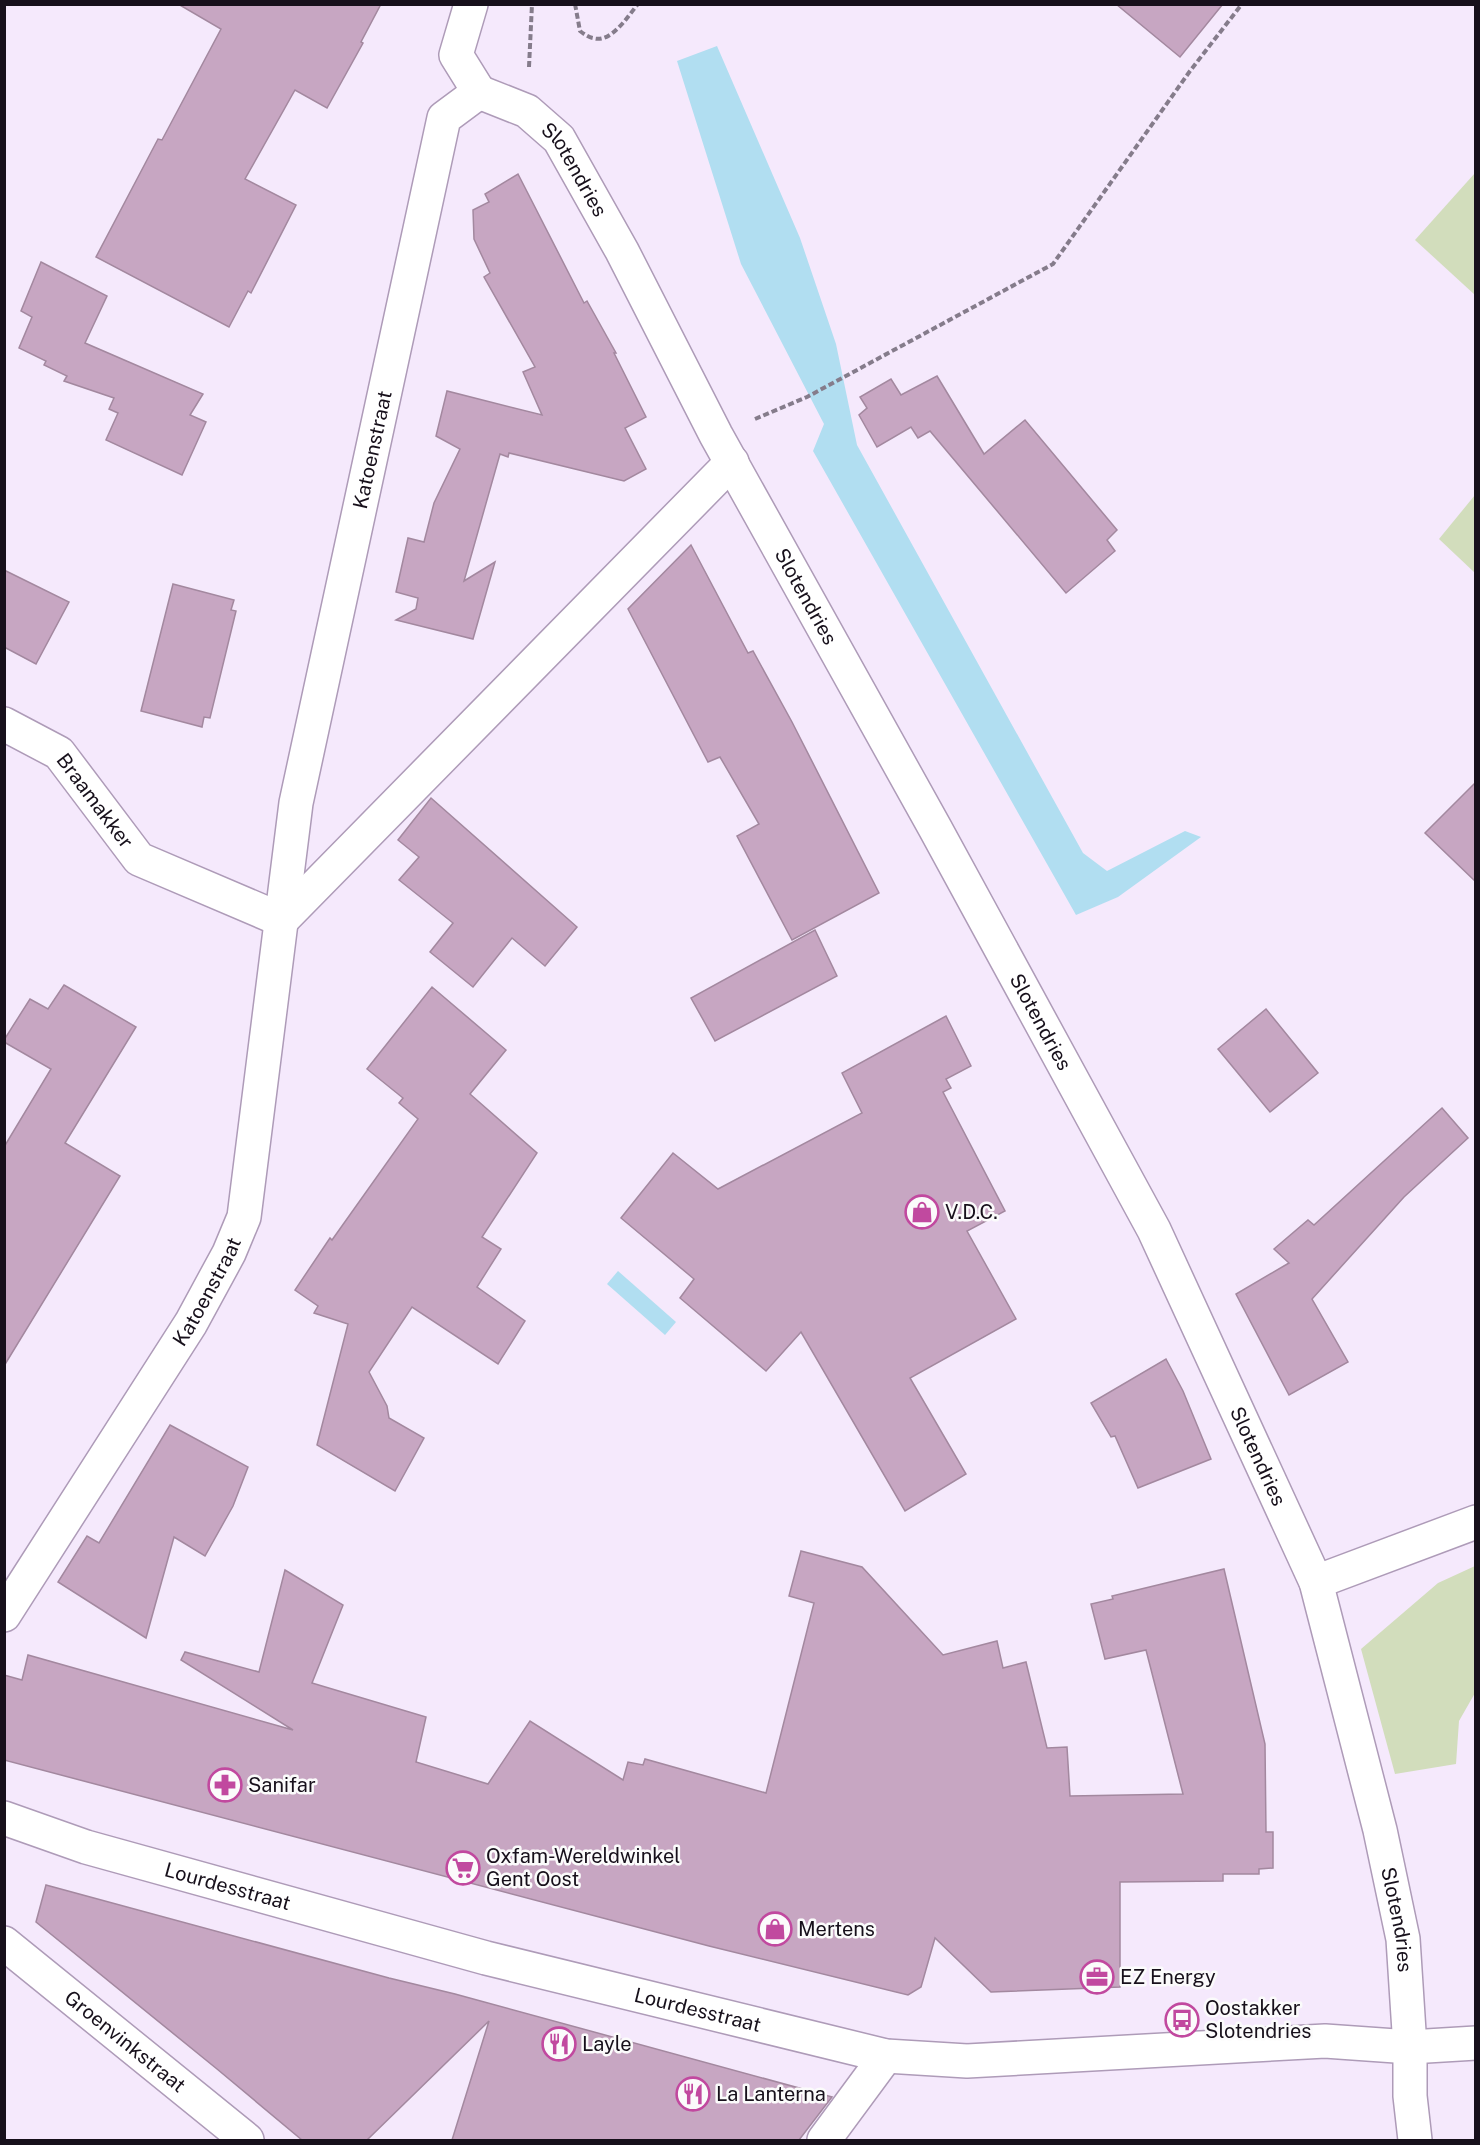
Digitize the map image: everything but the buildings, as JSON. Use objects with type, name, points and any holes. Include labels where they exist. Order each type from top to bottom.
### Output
[{"type":"street","points":[[471,4],[456,55],[478,92]]},
{"type":"street","name":"Slotendries","points":[[478,92],[527,111],[559,139],[622,251],[724,449],[1154,1230],[1316,1582],[1380,1830],[1403,1939],[1410,2047],[1410,2096],[1415,2140]]},
{"type":"street","name":"Katoenstraat","points":[[4,1615],[192,1323],[233,1244],[244,1217],[296,803],[444,118],[478,92]]},
{"type":"street","points":[[282,920],[724,449]]},
{"type":"street","name":"Braamakker","points":[[4,724],[58,753],[139,859],[282,920]]},
{"type":"street","points":[[1316,1582],[1476,1522]]},
{"type":"street","name":"Lourdesstraat","points":[[4,1818],[86,1846],[486,1958],[886,2056],[967,2061],[1325,2041],[1410,2047],[1476,2043]]},
{"type":"street","name":"Groenvinkstraat","points":[[4,1943],[247,2140]]},
{"type":"street","points":[[824,2140],[886,2056]]},
{"type":"path","points":[[527,111],[532,4]]},
{"type":"path","points":[[575,4],[580,31],[595,39],[607,37],[620,26],[638,4]]},
{"type":"path","points":[[724,449],[858,369],[1053,264],[1190,71],[1242,4]]},
{"type":"green space","points":[[1475,173],[1475,295],[1415,240]]},
{"type":"green space","points":[[1475,495],[1475,573],[1439,539]]},
{"type":"green space","points":[[1475,1566],[1475,1693],[1459,1721],[1456,1764],[1395,1774],[1361,1649],[1438,1583]]},
{"type":"water","points":[[717,46],[800,238],[836,344],[857,445],[1083,853],[1107,871],[1185,831],[1201,837],[1118,897],[1076,915],[813,451],[824,424],[741,264],[677,61]]},
{"type":"water","points":[[618,1271],[676,1322],[665,1335],[607,1284]]},
{"type":"place","name":"V.D.C.","points":[[922,1212]]},
{"type":"place","name":"Sanifar","points":[[225,1785]]},
{"type":"place","name":"Oxfam-Wereldwinkel Gent Oost","points":[[463,1868]]},
{"type":"place","name":"Mertens","points":[[775,1929]]},
{"type":"place","name":"EZ Energy","points":[[1097,1977]]},
{"type":"place","name":"Oostakker Slotendries","points":[[1182,2020]]},
{"type":"place","name":"Layle","points":[[559,2044]]},
{"type":"place","name":"La Lanterna","points":[[693,2094]]}]
